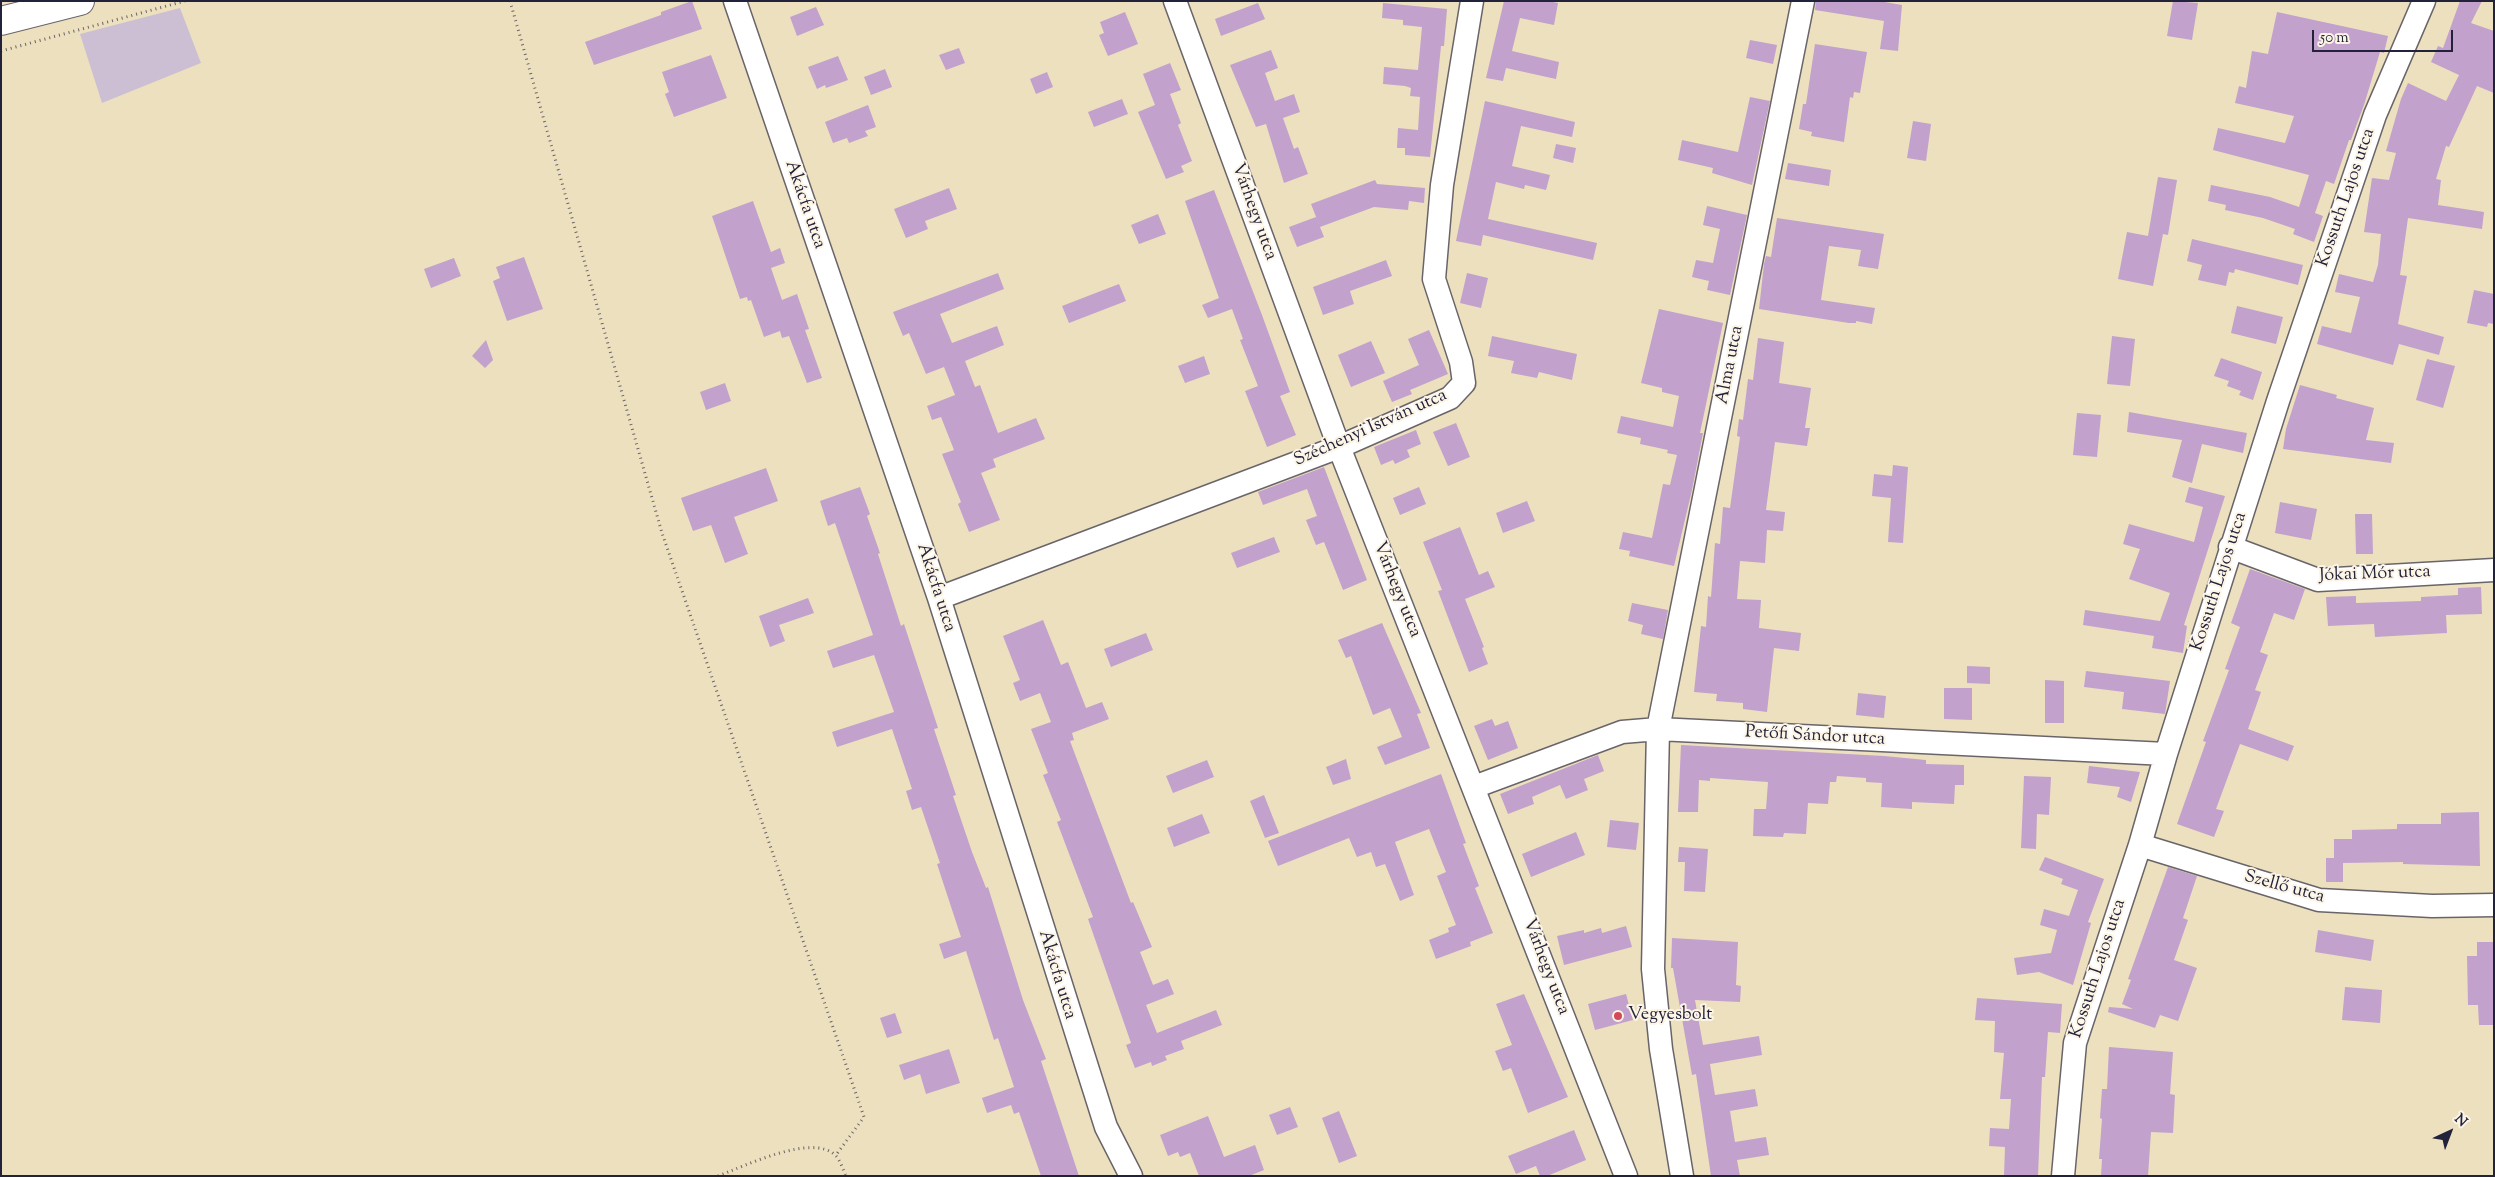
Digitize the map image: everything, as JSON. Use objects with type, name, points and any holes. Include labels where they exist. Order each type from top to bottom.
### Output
[{"type":"street","points":[[1,21],[80,1]]},
{"type":"street","name":"Akácfa utca","points":[[735,1],[940,598],[1106,1127],[1131,1176]]},
{"type":"street","name":"Várhegy utca","points":[[1175,1],[1339,447],[1626,1176]]},
{"type":"street","name":"Széchenyi István utca","points":[[940,598],[1339,447],[1450,398],[1464,383],[1461,362],[1434,279],[1442,185],[1472,1]]},
{"type":"street","name":"Alma utca","points":[[1658,729],[1803,1]]},
{"type":"street","name":"Kossuth Lajos utca","points":[[2063,1176],[2075,1043],[2140,845],[2230,547],[2375,115],[2424,1]]},
{"type":"street","name":"Jókai Mór utca","points":[[2230,547],[2318,580],[2494,570]]},
{"type":"street","points":[[1658,729],[1653,969],[1661,1050],[1682,1176]]},
{"type":"street","name":"Petőfi Sándor utca","points":[[1474,787],[1622,732],[1658,729],[2166,754]]},
{"type":"street","name":"Szellő utca","points":[[2140,845],[2319,900],[2432,906],[2494,905]]},
{"type":"path","points":[[1,50],[185,1]]},
{"type":"path","points":[[510,1],[662,532],[864,1117],[836,1155]]},
{"type":"path","points":[[718,1176],[782,1152],[817,1146],[836,1155],[846,1176]]},
{"type":"shaded area","points":[[180,8],[201,63],[102,103],[80,34]]},
{"type":"building","points":[[692,1],[702,29],[594,65],[585,42],[661,15],[661,12]]},
{"type":"building","points":[[1504,1],[1548,1],[1558,3],[1554,25],[1520,18],[1512,51],[1559,62],[1556,79],[1506,68],[1503,81],[1486,78]]},
{"type":"building","points":[[1816,1],[1879,1],[1902,5],[1898,51],[1880,49],[1884,21],[1815,10]]},
{"type":"building","points":[[2173,1],[2198,3],[2192,40],[2167,36]]},
{"type":"building","points":[[2460,1],[2482,1],[2471,23],[2494,31],[2494,93],[2477,86],[2449,147],[2446,146],[2436,179],[2441,180],[2438,205],[2484,212],[2482,229],[2408,218],[2400,275],[2407,276],[2398,324],[2444,337],[2439,355],[2399,344],[2393,365],[2317,344],[2322,326],[2351,333],[2360,297],[2335,292],[2339,274],[2373,282],[2378,265],[2381,234],[2364,232],[2372,178],[2389,180],[2396,153],[2386,151],[2401,99],[2408,83],[2446,101],[2459,75],[2431,62],[2438,46],[2443,48]]},
{"type":"building","points":[[1258,3],[1265,19],[1221,36],[1215,19]]},
{"type":"building","points":[[1383,3],[1447,9],[1444,46],[1441,46],[1430,157],[1405,155],[1405,148],[1397,148],[1398,128],[1418,130],[1420,97],[1410,96],[1411,88],[1383,84],[1384,67],[1418,70],[1422,27],[1403,25],[1403,20],[1382,18]]},
{"type":"building","points":[[816,7],[824,25],[797,36],[790,17]]},
{"type":"building","points":[[1125,12],[1138,44],[1108,56],[1099,35],[1104,33],[1100,22]]},
{"type":"building","points":[[2277,12],[2388,36],[2384,53],[2380,52],[2364,105],[2351,140],[2349,140],[2334,184],[2326,181],[2315,213],[2323,216],[2314,242],[2293,234],[2295,229],[2263,218],[2225,210],[2226,205],[2208,201],[2211,185],[2270,197],[2299,207],[2309,175],[2213,150],[2218,128],[2285,143],[2294,116],[2235,103],[2239,86],[2246,88],[2252,51],[2268,54]]},
{"type":"building","points":[[1750,40],[1777,45],[1773,64],[1746,58]]},
{"type":"building","points":[[1815,44],[1867,52],[1860,93],[1854,92],[1853,98],[1850,97],[1844,142],[1811,136],[1812,132],[1799,129],[1803,104],[1806,104]]},
{"type":"building","points":[[959,48],[965,63],[946,70],[939,55]]},
{"type":"building","points":[[1271,50],[1278,68],[1265,73],[1275,101],[1294,94],[1300,112],[1283,118],[1294,149],[1298,147],[1308,174],[1284,183],[1266,124],[1256,127],[1230,65]]},
{"type":"building","points":[[711,55],[727,98],[674,117],[665,94],[669,92],[662,72]]},
{"type":"building","points":[[838,56],[848,80],[826,88],[825,85],[817,89],[808,67]]},
{"type":"building","points":[[1170,63],[1181,90],[1170,94],[1181,123],[1178,125],[1192,161],[1181,166],[1184,172],[1166,179],[1138,112],[1155,105],[1143,74]]},
{"type":"building","points":[[885,69],[892,87],[871,95],[864,77]]},
{"type":"building","points":[[1047,72],[1053,87],[1036,94],[1030,79]]},
{"type":"building","points":[[1750,97],[1770,101],[1752,185],[1712,173],[1713,168],[1678,160],[1682,140],[1738,152]]},
{"type":"building","points":[[1122,99],[1128,114],[1094,127],[1088,112]]},
{"type":"building","points":[[1485,101],[1575,122],[1572,137],[1521,126],[1512,166],[1550,175],[1546,190],[1525,185],[1524,189],[1496,182],[1488,219],[1597,243],[1593,260],[1483,235],[1481,246],[1456,241]]},
{"type":"building","points":[[868,105],[876,127],[865,131],[868,136],[849,143],[847,138],[833,143],[825,122]]},
{"type":"building","points":[[1913,121],[1931,124],[1926,161],[1907,158]]},
{"type":"building","points":[[1556,144],[1576,148],[1573,163],[1553,158]]},
{"type":"building","points":[[1788,163],[1831,170],[1829,186],[1785,179]]},
{"type":"building","points":[[2158,177],[2177,180],[2168,235],[2163,234],[2153,286],[2118,279],[2127,232],[2148,236]]},
{"type":"building","points":[[1375,180],[1377,184],[1425,188],[1424,203],[1409,201],[1408,210],[1374,207],[1320,227],[1311,204]]},
{"type":"building","points":[[949,188],[957,209],[925,221],[928,229],[906,238],[894,209]]},
{"type":"building","points":[[1214,190],[1290,392],[1280,396],[1296,435],[1267,447],[1245,391],[1258,386],[1240,340],[1243,339],[1232,309],[1208,318],[1202,305],[1219,298],[1185,201]]},
{"type":"building","points":[[753,201],[771,252],[780,248],[785,263],[771,268],[782,300],[797,294],[809,329],[805,330],[822,378],[807,383],[789,336],[782,338],[780,331],[764,337],[751,300],[748,301],[747,297],[740,299],[712,216]]},
{"type":"building","points":[[1707,206],[1747,215],[1730,295],[1707,290],[1709,281],[1692,277],[1696,260],[1713,263],[1720,229],[1703,225]]},
{"type":"building","points":[[1158,214],[1166,234],[1139,244],[1131,225]]},
{"type":"building","points":[[1316,217],[1324,237],[1297,247],[1289,227]]},
{"type":"building","points":[[1777,218],[1884,234],[1878,269],[1858,266],[1861,250],[1829,246],[1821,300],[1875,308],[1872,324],[1856,321],[1856,323],[1849,323],[1759,309],[1764,264],[1766,256],[1771,257]]},
{"type":"building","points":[[2192,239],[2303,265],[2298,285],[2235,269],[2234,273],[2229,272],[2226,286],[2198,280],[2202,265],[2187,261]]},
{"type":"building","points":[[524,257],[543,309],[507,321],[493,281],[500,278],[496,267]]},
{"type":"building","points":[[454,258],[461,276],[431,288],[424,269]]},
{"type":"building","points":[[1386,260],[1392,276],[1350,291],[1354,304],[1323,315],[1313,287]]},
{"type":"building","points":[[998,273],[1004,289],[940,314],[952,343],[997,326],[1004,345],[965,361],[975,387],[980,385],[998,433],[1036,418],[1045,439],[993,459],[996,467],[981,473],[1000,520],[969,532],[958,504],[961,502],[942,454],[954,450],[941,417],[932,420],[927,406],[955,395],[944,367],[926,374],[909,333],[903,336],[893,312]]},
{"type":"building","points":[[1467,273],[1488,278],[1481,308],[1460,303]]},
{"type":"building","points":[[1119,284],[1126,301],[1069,323],[1062,306]]},
{"type":"building","points":[[2474,290],[2494,294],[2494,324],[2488,323],[2487,327],[2467,323]]},
{"type":"building","points":[[2237,306],[2283,317],[2276,344],[2231,333]]},
{"type":"building","points":[[1659,309],[1723,323],[1700,433],[1703,433],[1692,490],[1674,566],[1629,556],[1630,551],[1619,549],[1623,532],[1652,538],[1663,484],[1670,485],[1677,455],[1667,453],[1668,450],[1640,444],[1641,438],[1617,433],[1621,416],[1673,427],[1679,396],[1662,392],[1662,388],[1641,383]]},
{"type":"building","points":[[1429,330],[1448,374],[1410,390],[1412,394],[1392,402],[1383,381],[1419,365],[1408,339]]},
{"type":"building","points":[[1492,336],[1577,354],[1572,380],[1539,372],[1537,378],[1511,373],[1514,361],[1488,356]]},
{"type":"building","points":[[2112,336],[2135,339],[2130,386],[2107,384]]},
{"type":"building","points":[[1758,338],[1784,342],[1779,383],[1811,388],[1805,428],[1810,428],[1807,446],[1775,442],[1766,510],[1785,512],[1783,531],[1767,530],[1765,563],[1740,561],[1737,599],[1761,600],[1759,628],[1801,633],[1799,651],[1774,648],[1767,712],[1743,709],[1743,703],[1716,701],[1717,694],[1694,692],[1701,626],[1706,627],[1708,596],[1711,597],[1715,543],[1720,544],[1723,507],[1730,508],[1740,437],[1737,436],[1739,419],[1743,420],[1748,379],[1753,380]]},
{"type":"building","points":[[486,340],[493,360],[485,368],[472,356]]},
{"type":"building","points":[[1371,341],[1385,373],[1351,387],[1338,355]]},
{"type":"building","points":[[1204,356],[1210,374],[1185,383],[1178,366]]},
{"type":"building","points":[[2221,358],[2262,372],[2253,400],[2239,395],[2241,391],[2227,386],[2229,381],[2214,376]]},
{"type":"building","points":[[2427,359],[2455,366],[2443,408],[2416,400]]},
{"type":"building","points":[[725,383],[731,401],[706,410],[700,392]]},
{"type":"building","points":[[2300,385],[2337,395],[2336,398],[2374,408],[2366,440],[2394,443],[2391,463],[2283,449],[2286,429]]},
{"type":"building","points":[[2129,412],[2247,433],[2243,453],[2202,444],[2192,483],[2172,477],[2182,440],[2127,432]]},
{"type":"building","points":[[2077,413],[2101,415],[2097,457],[2073,455]]},
{"type":"building","points":[[1456,423],[1470,457],[1448,466],[1433,432]]},
{"type":"building","points":[[1416,430],[1421,444],[1407,450],[1410,457],[1395,464],[1393,460],[1381,465],[1374,447]]},
{"type":"building","points":[[1893,465],[1908,467],[1903,543],[1888,542],[1891,498],[1872,496],[1874,474],[1892,476]]},
{"type":"building","points":[[1324,467],[1367,580],[1343,590],[1324,542],[1316,545],[1306,520],[1317,516],[1307,489],[1263,505],[1258,492]]},
{"type":"building","points":[[766,468],[778,501],[734,517],[748,554],[725,563],[711,525],[693,531],[681,498]]},
{"type":"building","points":[[860,487],[870,514],[867,516],[901,626],[904,624],[938,728],[934,729],[956,795],[953,796],[972,852],[986,888],[988,887],[1023,1000],[1046,1059],[1041,1061],[1079,1176],[1041,1176],[1019,1112],[1014,1114],[1011,1105],[987,1113],[982,1098],[1014,1087],[998,1038],[994,1040],[966,951],[944,959],[939,944],[961,937],[937,864],[940,863],[921,807],[912,810],[906,791],[912,789],[892,729],[837,747],[832,732],[894,712],[874,655],[833,668],[827,651],[873,635],[835,523],[828,526],[820,501]]},
{"type":"building","points":[[1419,487],[1426,504],[1400,515],[1393,498]]},
{"type":"building","points":[[2189,487],[2225,496],[2184,625],[2187,626],[2183,653],[2152,648],[2154,636],[2083,625],[2085,610],[2160,621],[2170,593],[2129,579],[2140,549],[2123,544],[2129,524],[2194,542],[2203,507],[2185,502]]},
{"type":"building","points":[[1527,501],[1535,521],[1503,533],[1496,513]]},
{"type":"building","points":[[2280,502],[2317,509],[2311,540],[2275,533]]},
{"type":"building","points":[[2355,514],[2372,514],[2373,554],[2356,554]]},
{"type":"building","points":[[1460,527],[1479,575],[1488,571],[1495,587],[1465,599],[1484,647],[1482,648],[1488,664],[1469,672],[1438,591],[1442,590],[1423,542]]},
{"type":"building","points":[[1274,537],[1280,552],[1237,568],[1231,553]]},
{"type":"building","points":[[2250,569],[2305,589],[2294,620],[2274,613],[2260,652],[2268,655],[2255,690],[2261,692],[2248,729],[2294,746],[2288,761],[2240,744],[2216,809],[2224,811],[2214,837],[2177,824],[2206,742],[2203,741],[2229,670],[2225,669],[2240,627],[2231,623]]},
{"type":"building","points":[[2481,587],[2482,614],[2446,615],[2447,633],[2375,637],[2374,624],[2328,626],[2326,597],[2356,596],[2356,603],[2421,601],[2421,597],[2458,595],[2458,588]]},
{"type":"building","points":[[808,598],[814,613],[779,625],[785,641],[770,647],[759,616]]},
{"type":"building","points":[[1632,603],[1668,610],[1663,639],[1641,634],[1643,625],[1628,621]]},
{"type":"building","points":[[1043,620],[1061,665],[1068,662],[1086,708],[1102,702],[1109,719],[1072,733],[1074,740],[1070,741],[1131,903],[1133,902],[1152,947],[1140,952],[1153,985],[1168,979],[1174,994],[1146,1005],[1157,1033],[1216,1010],[1222,1025],[1181,1041],[1184,1049],[1165,1056],[1167,1060],[1152,1066],[1151,1062],[1135,1068],[1126,1045],[1131,1043],[1088,919],[1093,917],[1057,822],[1061,820],[1043,775],[1048,773],[1031,729],[1051,722],[1040,693],[1020,701],[1013,683],[1020,680],[1003,636]]},
{"type":"building","points":[[1382,623],[1421,713],[1417,714],[1430,748],[1385,765],[1377,747],[1402,737],[1390,708],[1373,715],[1351,656],[1346,658],[1338,640]]},
{"type":"building","points":[[1146,633],[1153,650],[1111,667],[1104,649]]},
{"type":"building","points":[[1967,666],[1990,667],[1990,684],[1967,683]]},
{"type":"building","points":[[2086,671],[2170,681],[2165,714],[2122,709],[2124,692],[2084,687]]},
{"type":"building","points":[[2045,680],[2064,681],[2064,723],[2045,723]]},
{"type":"building","points":[[1944,688],[1972,688],[1972,720],[1944,719]]},
{"type":"building","points":[[1858,693],[1886,696],[1884,718],[1856,715]]},
{"type":"building","points":[[1492,719],[1495,726],[1508,721],[1518,748],[1488,760],[1474,726]]},
{"type":"building","points":[[1681,745],[1884,756],[1926,760],[1926,764],[1964,765],[1964,785],[1955,785],[1954,804],[1912,802],[1912,809],[1881,807],[1882,783],[1866,782],[1866,778],[1837,776],[1836,782],[1830,782],[1828,804],[1808,803],[1806,834],[1784,833],[1783,837],[1753,836],[1754,809],[1766,809],[1768,782],[1710,778],[1710,781],[1699,780],[1698,812],[1678,812]]},
{"type":"building","points":[[1598,755],[1604,771],[1584,779],[1588,790],[1566,799],[1560,785],[1532,797],[1534,804],[1508,814],[1500,794]]},
{"type":"building","points":[[1346,759],[1351,779],[1333,785],[1326,767]]},
{"type":"building","points":[[1207,760],[1214,777],[1173,793],[1166,776]]},
{"type":"building","points":[[2089,766],[2140,772],[2131,802],[2117,797],[2120,787],[2087,783]]},
{"type":"building","points":[[1441,774],[1466,843],[1463,844],[1479,886],[1475,888],[1493,933],[1470,942],[1471,946],[1436,959],[1429,940],[1449,932],[1448,928],[1456,925],[1437,876],[1446,872],[1429,829],[1395,842],[1414,895],[1400,901],[1385,864],[1376,867],[1371,852],[1357,857],[1349,838],[1278,866],[1268,841]]},
{"type":"building","points":[[2024,776],[2051,777],[2049,815],[2037,814],[2036,849],[2021,848]]},
{"type":"building","points":[[1264,795],[1279,833],[1265,838],[1250,801]]},
{"type":"building","points":[[2479,812],[2480,866],[2403,864],[2403,862],[2343,863],[2343,882],[2326,882],[2326,858],[2334,858],[2334,839],[2352,839],[2352,830],[2397,829],[2397,824],[2441,824],[2441,813]]},
{"type":"building","points":[[1202,814],[1210,833],[1174,847],[1167,828]]},
{"type":"building","points":[[1610,820],[1639,823],[1636,850],[1607,847]]},
{"type":"building","points":[[1576,832],[1585,855],[1531,877],[1522,854]]},
{"type":"building","points":[[1679,847],[1708,849],[1705,892],[1684,891],[1685,862],[1678,862]]},
{"type":"building","points":[[2045,857],[2104,879],[2088,922],[2091,923],[2073,985],[2039,972],[2017,975],[2014,958],[2051,953],[2057,930],[2040,925],[2044,909],[2069,916],[2078,890],[2061,884],[2063,879],[2039,870]]},
{"type":"building","points":[[2168,867],[2197,876],[2183,918],[2188,920],[2174,960],[2197,968],[2178,1021],[2160,1015],[2155,1028],[2108,1012],[2109,1007],[2133,1009],[2122,1004],[2131,980],[2128,979]]},
{"type":"building","points":[[1626,926],[1632,947],[1564,965],[1557,936],[1584,930],[1584,933],[1601,928],[1602,933]]},
{"type":"building","points":[[2318,930],[2374,940],[2371,961],[2315,952]]},
{"type":"building","points":[[1672,938],[1738,942],[1736,985],[1741,986],[1740,1002],[1695,1000],[1703,1045],[1759,1036],[1762,1055],[1710,1064],[1715,1095],[1755,1089],[1758,1106],[1730,1111],[1735,1142],[1766,1137],[1769,1155],[1737,1160],[1740,1176],[1711,1176],[1696,1074],[1692,1075],[1673,968],[1671,968]]},
{"type":"building","points":[[2477,942],[2494,942],[2494,1025],[2479,1025],[2478,1005],[2468,1005],[2467,956],[2477,956]]},
{"type":"building","points":[[2345,987],[2382,990],[2380,1023],[2342,1020]]},
{"type":"building","points":[[1524,994],[1568,1097],[1528,1113],[1511,1068],[1503,1071],[1495,1051],[1512,1045],[1496,1004]]},
{"type":"building","points":[[1626,994],[1633,1020],[1595,1030],[1588,1004]]},
{"type":"building","points":[[1977,998],[2062,1004],[2060,1033],[2048,1032],[2045,1077],[2042,1077],[2038,1176],[2004,1176],[2005,1147],[1989,1146],[1990,1128],[2009,1129],[2011,1099],[2000,1099],[2004,1053],[1994,1052],[1995,1021],[1975,1020]]},
{"type":"building","points":[[895,1013],[902,1033],[887,1038],[880,1018]]},
{"type":"building","points":[[2109,1047],[2173,1052],[2170,1094],[2175,1095],[2173,1133],[2151,1132],[2148,1176],[2101,1176],[2102,1159],[2099,1159],[2102,1119],[2100,1118],[2102,1089],[2107,1089]]},
{"type":"building","points":[[949,1049],[960,1083],[926,1094],[920,1074],[904,1080],[899,1065]]},
{"type":"building","points":[[1290,1107],[1298,1127],[1277,1135],[1269,1115]]},
{"type":"building","points":[[1339,1111],[1357,1156],[1339,1163],[1322,1118]]},
{"type":"building","points":[[1208,1116],[1224,1157],[1255,1145],[1264,1170],[1249,1176],[1199,1176],[1190,1153],[1180,1157],[1178,1152],[1168,1156],[1160,1135]]},
{"type":"building","points":[[1574,1130],[1586,1160],[1547,1176],[1540,1176],[1536,1166],[1516,1174],[1508,1156]]},
{"type":"place","name":"Vegyesbolt","points":[[1618,1016]]}]
